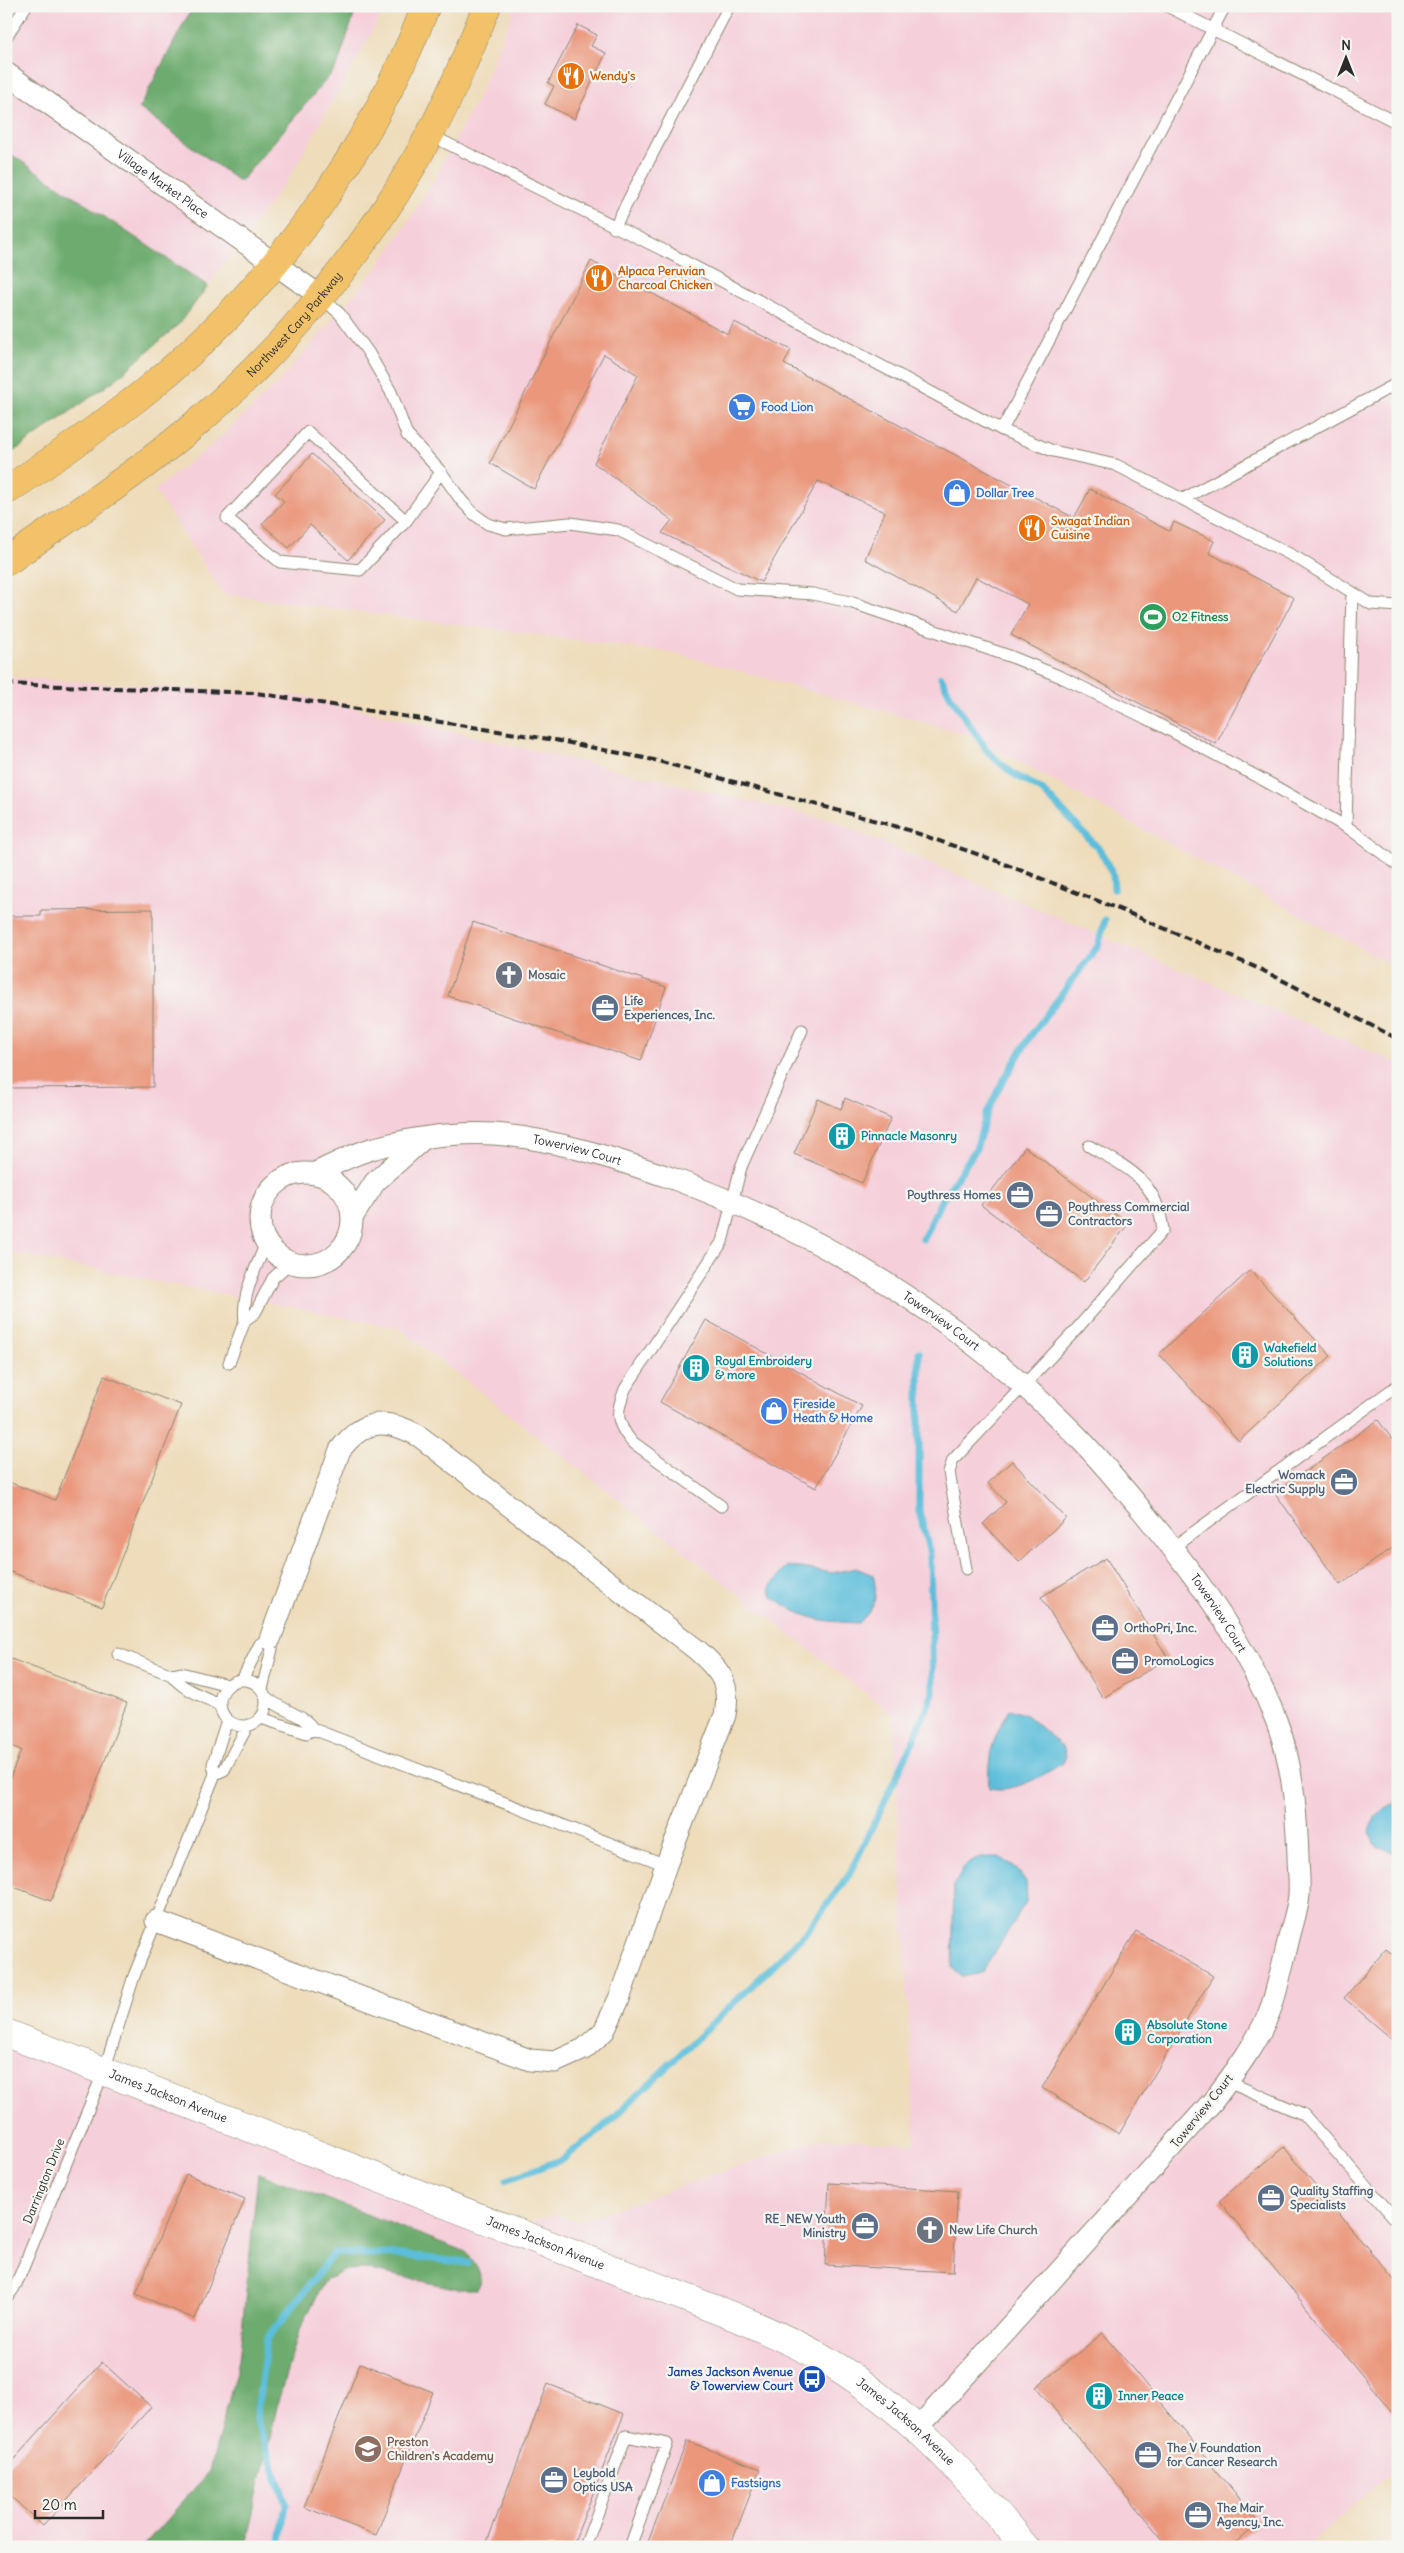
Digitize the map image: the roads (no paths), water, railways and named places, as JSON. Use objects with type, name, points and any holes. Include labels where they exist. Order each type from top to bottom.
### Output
[{"type":"main road","points":[[6,491],[103,424],[148,389],[208,334],[276,265],[318,207],[373,121],[426,6]]},
{"type":"main road","name":"Northwest Cary Parkway","points":[[6,562],[139,468],[198,422],[292,333],[373,226],[430,136],[451,93],[487,6]]},
{"type":"street","name":"Village Market Place","points":[[6,73],[320,296]]},
{"type":"street","name":"Towerview Court","points":[[315,1173],[372,1148],[423,1139],[458,1135],[494,1134],[539,1140],[587,1151],[733,1201],[822,1245],[896,1289],[959,1332],[1023,1385],[1074,1433],[1118,1481],[1213,1603],[1250,1666],[1277,1721],[1293,1783],[1299,1897],[1271,2008],[1228,2082],[1149,2173],[918,2428]]},
{"type":"street","points":[[353,1216],[375,1182],[423,1139]]},
{"type":"street","points":[[300,1173],[315,1173],[330,1179],[341,1188],[350,1201],[353,1216],[351,1232],[345,1245],[334,1256],[320,1264],[305,1266],[290,1263],[276,1255],[266,1243],[260,1229],[259,1214],[268,1192],[285,1177],[300,1173]]},
{"type":"street","points":[[156,1922],[530,2060],[555,2062],[584,2049],[604,2030],[619,1998],[666,1864],[725,1715],[728,1698],[724,1682],[714,1665],[697,1650],[420,1436],[402,1426],[383,1423],[364,1427],[350,1436],[340,1450],[270,1639]]},
{"type":"street","name":"James Jackson Avenue","points":[[6,2033],[770,2332],[821,2358],[886,2401],[918,2428],[965,2476],[1025,2547]]},
{"type":"lane","points":[[6,38],[26,6]]},
{"type":"lane","points":[[614,228],[729,6]]},
{"type":"lane","points":[[1167,6],[1398,123]]},
{"type":"lane","points":[[1002,430],[1224,6]]},
{"type":"lane","points":[[430,136],[683,261],[1002,430],[1052,451],[1116,465],[1297,558],[1370,604],[1398,606]]},
{"type":"lane","points":[[320,296],[348,323],[368,352],[391,392],[407,436],[441,472],[461,500],[474,514],[488,524],[506,529],[570,523],[618,530],[737,589],[813,594],[850,602],[1012,656],[1061,677],[1154,722],[1346,827],[1398,865]]},
{"type":"lane","points":[[1183,500],[1398,383]]},
{"type":"lane","points":[[406,521],[308,432],[227,518],[280,562],[360,570],[406,521],[441,472]]},
{"type":"lane","points":[[1346,827],[1352,592]]},
{"type":"lane","points":[[720,1506],[631,1441],[620,1426],[618,1408],[625,1388],[722,1242],[741,1167],[802,1030]]},
{"type":"lane","points":[[966,1569],[948,1472],[953,1460],[1074,1332],[1163,1230],[1161,1216],[1154,1196],[1135,1172],[1089,1146]]},
{"type":"lane","points":[[229,1363],[246,1320],[244,1309],[249,1289],[266,1243]]},
{"type":"lane","points":[[246,1320],[256,1313],[273,1278],[290,1263]]},
{"type":"lane","points":[[1172,1548],[1397,1386]]},
{"type":"lane","points":[[242,1680],[260,1644],[270,1639],[272,1649],[264,1693],[266,1704],[261,1718],[248,1725],[233,1724],[227,1720],[220,1706],[222,1691],[228,1685],[242,1680],[250,1681],[264,1693],[275,1706],[309,1722],[313,1729],[666,1864]]},
{"type":"lane","points":[[118,1654],[172,1676],[176,1682],[220,1706]]},
{"type":"lane","points":[[172,1676],[181,1672],[228,1685]]},
{"type":"lane","points":[[261,1718],[297,1731],[307,1733],[313,1729]]},
{"type":"lane","points":[[227,1720],[213,1764],[214,1774],[224,1770],[248,1725]]},
{"type":"lane","name":"Darrington Drive","points":[[6,2299],[16,2286],[104,2071],[134,1976],[214,1774]]},
{"type":"lane","points":[[1228,2082],[1303,2114],[1398,2222]]},
{"type":"lane","points":[[585,2547],[626,2436],[667,2444],[630,2547]]},
{"type":"water","points":[[787,1566],[832,1573],[856,1568],[873,1575],[875,1595],[869,1612],[859,1623],[833,1621],[813,1618],[784,1605],[772,1597],[770,1587]]},
{"type":"water","points":[[1010,1709],[1026,1715],[1064,1748],[1066,1756],[1063,1763],[1028,1782],[1009,1788],[989,1788],[989,1766],[992,1747]]},
{"type":"water","points":[[1398,1801],[1398,1850],[1394,1852],[1377,1846],[1369,1833],[1375,1817]]},
{"type":"water","points":[[980,1857],[999,1857],[1014,1866],[1026,1881],[1027,1900],[982,1973],[962,1977],[952,1968],[954,1885],[965,1866]]},
{"type":"waterway","points":[[941,677],[951,697],[988,752],[1012,773],[1043,791],[1100,850],[1113,875],[1114,889]]},
{"type":"waterway","points":[[923,1239],[940,1203],[976,1149],[986,1116],[998,1090],[1029,1038],[1098,946],[1105,920]]},
{"type":"waterway","points":[[506,2180],[563,2159],[607,2124],[783,1956],[808,1930],[849,1875],[912,1744],[933,1693],[930,1554],[919,1511],[919,1352]]},
{"type":"waterway","points":[[279,2547],[286,2504],[256,2418],[267,2339],[334,2253],[400,2255],[468,2263]]},
{"type":"railway","points":[[6,684],[256,693],[555,740],[654,760],[902,828],[997,861],[1126,912],[1262,970],[1398,1039]]},
{"type":"place","name":"Wendy's","points":[[571,76]]},
{"type":"place","name":"Alpaca Peruvian Charcoal Chicken","points":[[599,278]]},
{"type":"place","name":"Food Lion","points":[[742,407]]},
{"type":"place","name":"Dollar Tree","points":[[957,493]]},
{"type":"place","name":"Swagat Indian Cuisine","points":[[1032,528]]},
{"type":"place","name":"O2 Fitness","points":[[1153,617]]},
{"type":"place","name":"Mosaic","points":[[509,975]]},
{"type":"place","name":"Life Experiences, Inc.","points":[[605,1008]]},
{"type":"place","name":"Pinnacle Masonry","points":[[842,1136]]},
{"type":"place","name":"Poythress Homes","points":[[1020,1195]]},
{"type":"place","name":"Poythress Commercial Contractors","points":[[1049,1214]]},
{"type":"place","name":"Wakefield Solutions","points":[[1245,1355]]},
{"type":"place","name":"Royal Embroidery & more","points":[[696,1368]]},
{"type":"place","name":"Fireside Heath & Home","points":[[774,1411]]},
{"type":"place","name":"Womack Electric Supply","points":[[1344,1482]]},
{"type":"place","name":"OrthoPri, Inc.","points":[[1105,1628]]},
{"type":"place","name":"PromoLogics","points":[[1125,1661]]},
{"type":"place","name":"Absolute Stone Corporation","points":[[1128,2032]]},
{"type":"place","name":"Quality Staffing Specialists","points":[[1271,2198]]},
{"type":"place","name":"RE_NEW Youth Ministry","points":[[865,2226]]},
{"type":"place","name":"New Life Church","points":[[930,2230]]},
{"type":"place","name":"James Jackson Avenue & Towerview Court","points":[[812,2379]]},
{"type":"place","name":"Inner Peace","points":[[1099,2396]]},
{"type":"place","name":"Preston Children's Academy","points":[[368,2449]]},
{"type":"place","name":"The V Foundation for Cancer Research","points":[[1148,2455]]},
{"type":"place","name":"Leybold Optics USA","points":[[554,2480]]},
{"type":"place","name":"Fastsigns","points":[[712,2483]]},
{"type":"place","name":"The Mair Agency, Inc.","points":[[1198,2515]]}]
